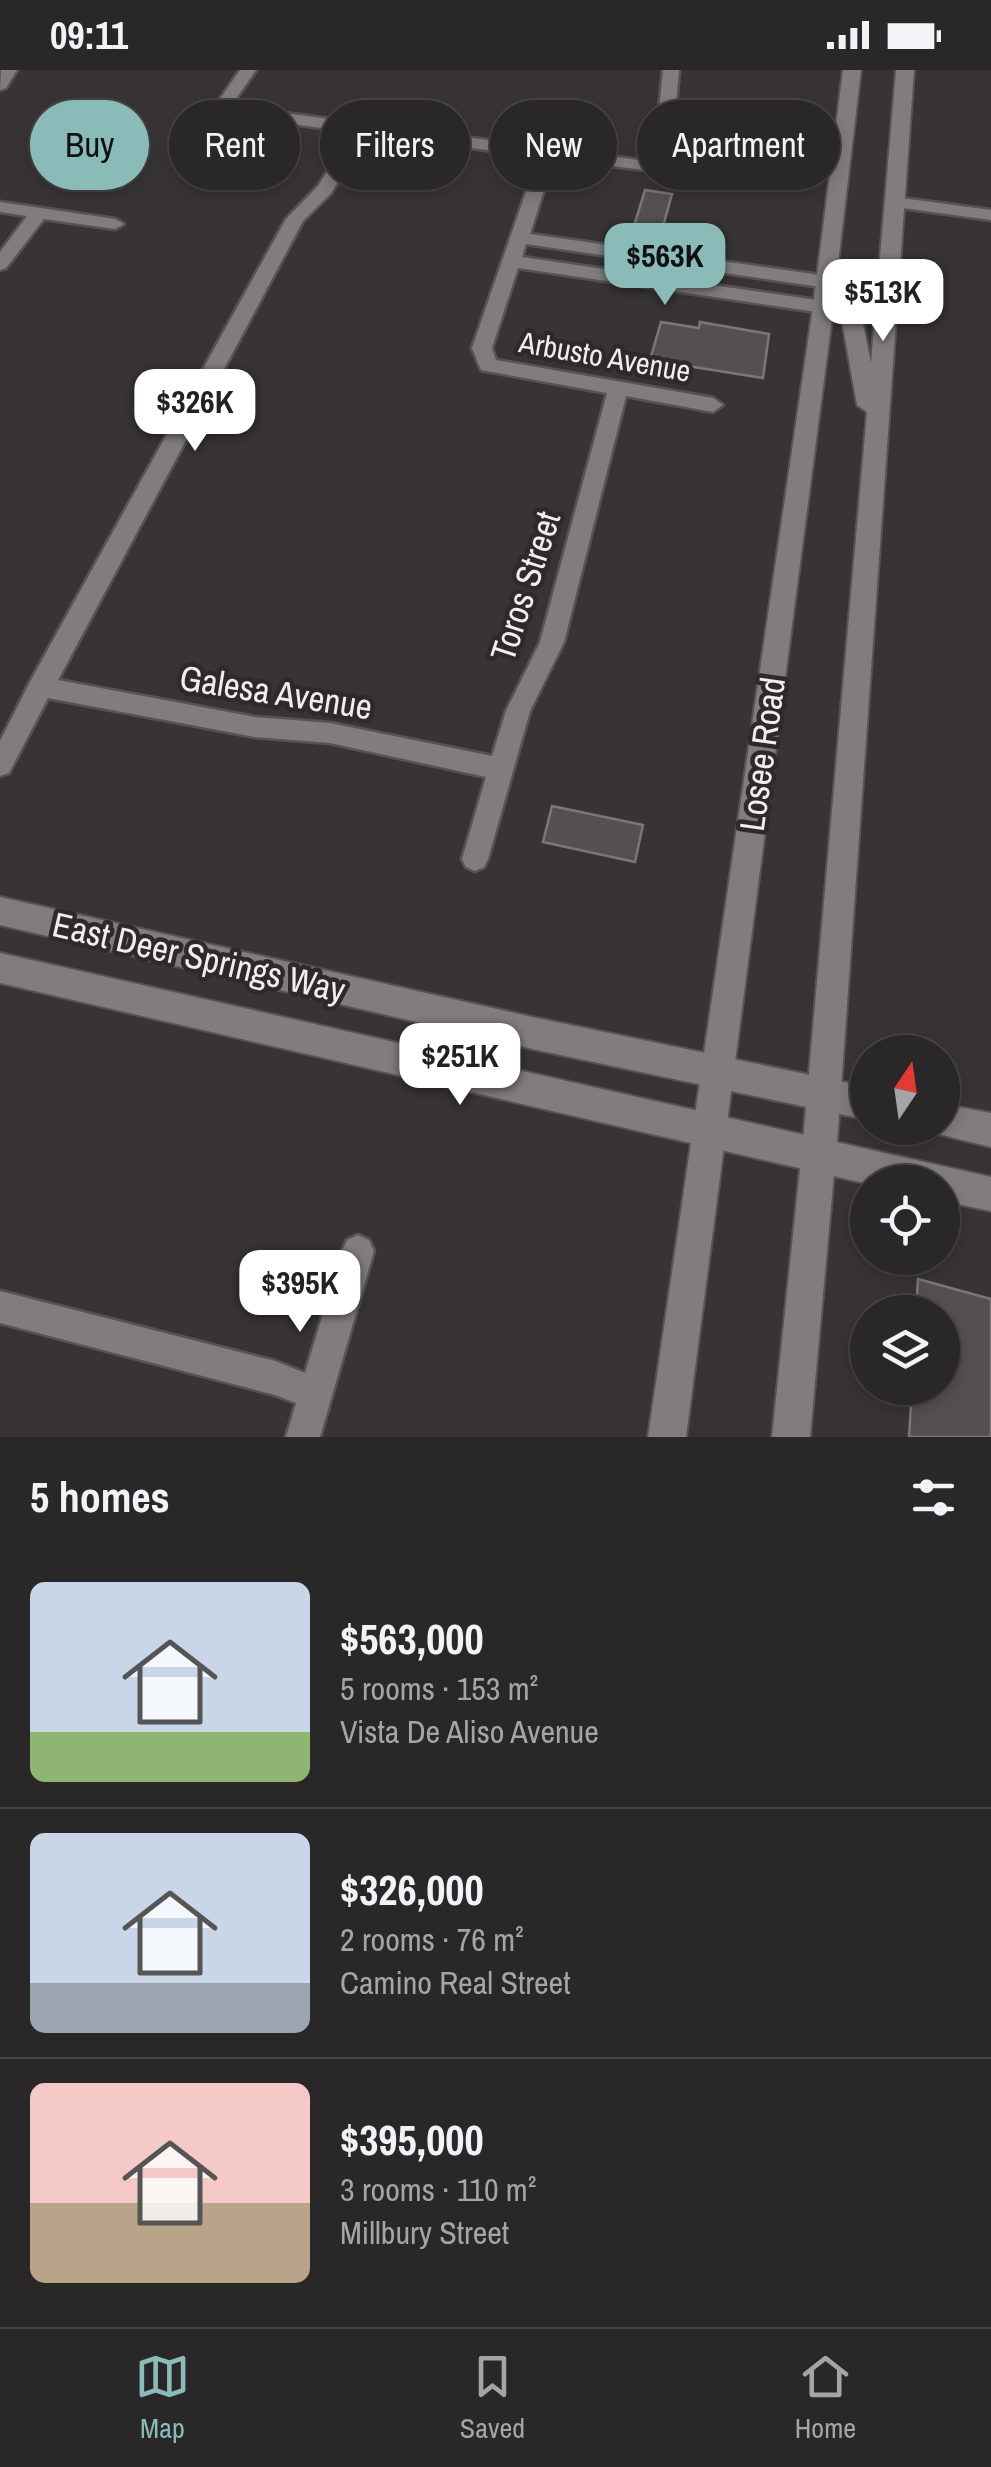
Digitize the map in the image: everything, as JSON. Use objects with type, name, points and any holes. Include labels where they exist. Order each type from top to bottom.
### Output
[{"type":"main road","name":"Losee Road","points":[[667,1437],[825,295],[852,70]]},
{"type":"main road","points":[[791,1437],[818,1158],[905,70]]},
{"type":"main road","points":[[825,295],[850,308],[875,440]]},
{"type":"main road","name":"East Deer Springs Way","points":[[0,912],[850,1100]]},
{"type":"main road","name":"East Deer Springs Way","points":[[0,968],[852,1165]]},
{"type":"main road","points":[[960,1124],[991,1130]]},
{"type":"main road","points":[[960,1188],[991,1194]]},
{"type":"street","points":[[0,85],[10,70]]},
{"type":"street","points":[[228,100],[248,70]]},
{"type":"street","points":[[668,100],[671,70]]},
{"type":"street","points":[[0,765],[295,219],[324,190]]},
{"type":"street","points":[[536,190],[514,262],[825,295]]},
{"type":"street","points":[[894,202],[991,215]]},
{"type":"street","points":[[0,207],[114,224]]},
{"type":"street","points":[[0,264],[39,213]]},
{"type":"street","points":[[521,238],[825,295]]},
{"type":"street","name":"Arbusto Avenue","points":[[514,262],[482,348],[488,365],[713,405]]},
{"type":"street","name":"Toros Street","points":[[475,859],[518,711],[552,642],[618,389]]},
{"type":"street","name":"Galesa Avenue","points":[[40,687],[255,727],[330,734],[501,768]]},
{"type":"street","points":[[303,1437],[358,1251]]},
{"type":"street","points":[[0,1307],[275,1378],[315,1393]]},
{"type":"building","points":[[645,190],[672,194],[662,230],[634,226]]},
{"type":"building","points":[[661,322],[699,328],[700,322],[769,334],[763,378],[650,360]]},
{"type":"building","points":[[552,806],[643,825],[635,862],[543,842]]},
{"type":"building","points":[[918,1279],[991,1299],[991,1437],[909,1437],[911,1405],[960,1405],[960,1295],[917,1295]]}]
